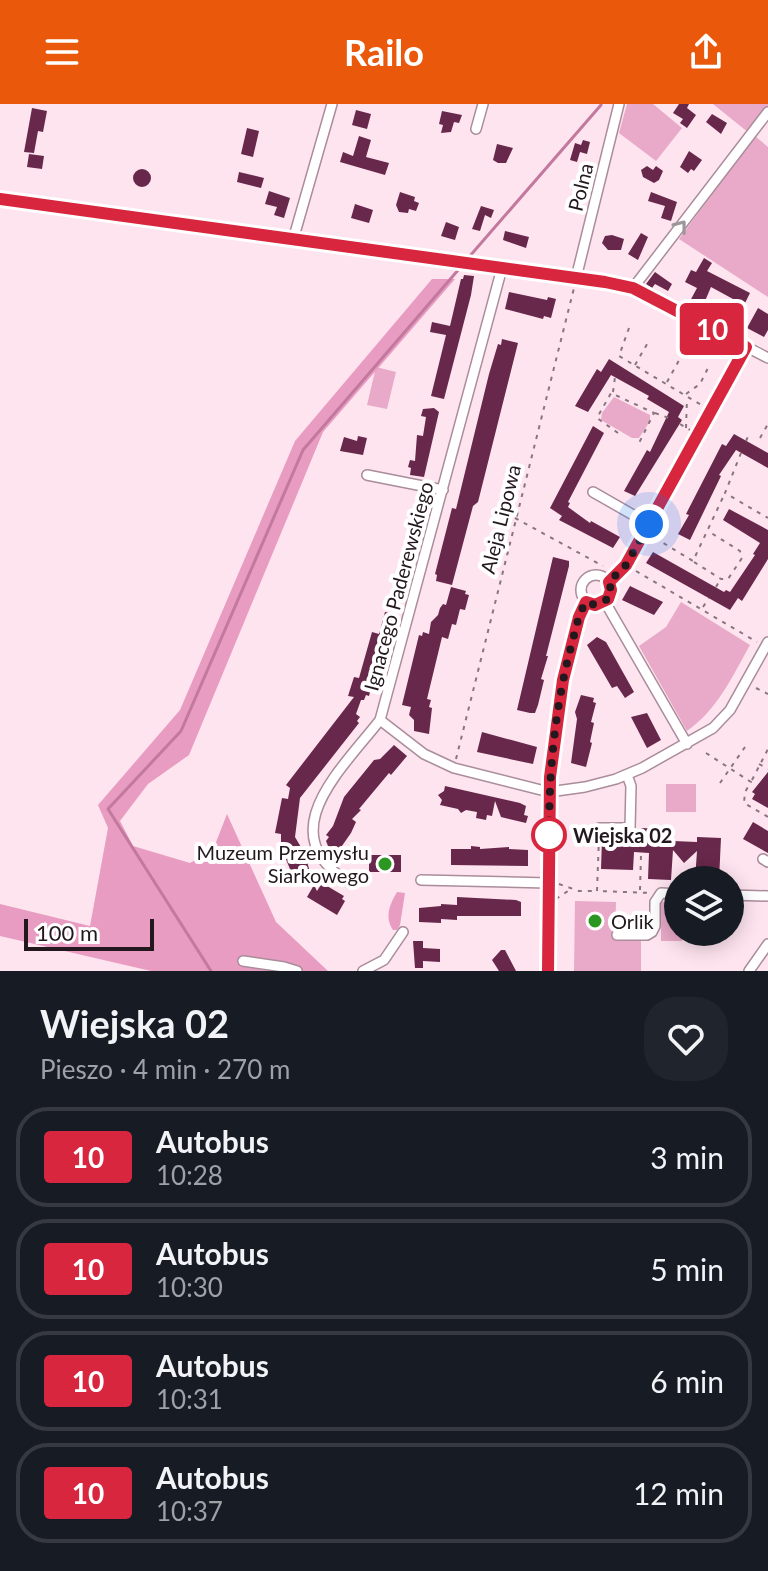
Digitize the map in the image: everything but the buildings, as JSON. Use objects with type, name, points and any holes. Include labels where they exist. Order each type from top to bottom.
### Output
[{"type":"street","points":[[293,240],[332,104]]},
{"type":"street","points":[[476,129],[483,104]]},
{"type":"street","name":"Polna","points":[[576,278],[619,104]]},
{"type":"street","points":[[633,288],[768,112]]},
{"type":"street","points":[[0,199],[633,288],[768,358]]},
{"type":"street","name":"Ignacego Paderewskiego","points":[[350,883],[322,861],[311,825],[327,789],[380,720],[502,268]]},
{"type":"street","points":[[608,580],[626,565],[746,347]]},
{"type":"street","points":[[367,475],[443,490]]},
{"type":"street","points":[[593,492],[649,524]]},
{"type":"street","points":[[548,971],[554,884],[549,792],[563,680],[579,617],[586,602],[580,588],[585,578],[594,574],[608,580]]},
{"type":"street","points":[[586,602],[595,605],[605,602],[611,595],[608,580]]},
{"type":"street","points":[[605,602],[687,744]]},
{"type":"street","points":[[380,720],[424,754],[454,768],[549,792],[585,787],[627,775],[687,744],[722,720],[765,643]]},
{"type":"street","points":[[599,828],[630,828],[631,786],[627,775]]},
{"type":"street","points":[[421,880],[554,884]]},
{"type":"street","points":[[617,935],[647,935],[652,932],[655,902],[664,893]]},
{"type":"street","points":[[744,895],[768,896]]},
{"type":"street","points":[[363,971],[384,960],[403,932]]},
{"type":"street","points":[[749,971],[768,944]]},
{"type":"street","points":[[243,961],[297,971]]},
{"type":"path","name":"Aleja Lipowa","points":[[454,768],[576,278]]},
{"type":"path","points":[[629,328],[619,356],[711,411]]},
{"type":"path","points":[[635,365],[650,339]]},
{"type":"path","points":[[666,384],[682,355]]},
{"type":"path","points":[[621,366],[625,359]]},
{"type":"path","points":[[686,428],[686,396],[700,384],[708,368]]},
{"type":"path","points":[[613,394],[615,377]]},
{"type":"path","points":[[613,394],[669,418]]},
{"type":"path","points":[[613,394],[607,397],[597,418],[618,433]]},
{"type":"path","points":[[638,445],[654,413]]},
{"type":"path","points":[[680,424],[698,434]]},
{"type":"path","points":[[760,438],[768,424]]},
{"type":"path","points":[[746,441],[750,432]]},
{"type":"path","points":[[693,561],[741,453]]},
{"type":"path","points":[[725,493],[768,518]]},
{"type":"path","points":[[514,518],[603,566]]},
{"type":"path","points":[[655,538],[721,579],[731,577],[742,553],[707,531]]},
{"type":"path","points":[[636,571],[765,643]]},
{"type":"path","points":[[716,587],[721,579]]},
{"type":"path","points":[[702,609],[709,598]]},
{"type":"path","points":[[756,688],[768,694]]},
{"type":"path","points":[[720,783],[745,747]]},
{"type":"path","points":[[768,749],[745,792],[744,803],[768,817]]},
{"type":"path","points":[[706,753],[751,782]]},
{"type":"path","points":[[759,764],[768,769]]},
{"type":"path","points":[[597,891],[599,828]]},
{"type":"path","points":[[640,893],[641,855]]},
{"type":"path","points":[[554,884],[597,891],[661,893]]},
{"type":"path","points":[[553,901],[572,888]]},
{"type":"shaded area","points":[[627,104],[653,104],[682,128],[656,161],[619,133]]},
{"type":"shaded area","points":[[713,104],[768,104],[768,107],[749,133]]},
{"type":"shaded area","points":[[755,136],[768,147],[768,297],[679,239]]},
{"type":"shaded area","points":[[432,279],[455,279],[323,432],[189,755],[148,784],[120,821],[133,846],[190,863],[213,850],[227,814],[276,922],[328,971],[151,971],[0,936],[0,904],[90,926],[108,828],[98,805],[180,710],[295,441]]},
{"type":"shaded area","points":[[376,367],[396,372],[387,409],[367,405]]},
{"type":"shaded area","points":[[614,397],[650,415],[650,421],[639,438],[632,438],[601,420],[602,413]]},
{"type":"shaded area","points":[[681,602],[750,645],[716,703],[687,731],[639,646],[666,627]]},
{"type":"shaded area","points":[[666,784],[696,784],[696,812],[666,812]]},
{"type":"shaded area","points":[[397,892],[405,893],[400,925],[393,930],[388,915]]},
{"type":"shaded area","name":"Orlik","points":[[575,901],[616,902],[615,940],[641,941],[641,971],[574,971]]},
{"type":"shaded area","points":[[661,902],[664,902],[664,941],[661,941]]},
{"type":"waterway","points":[[469,257],[601,105]]},
{"type":"waterway","points":[[211,971],[108,809],[181,731],[303,450],[459,269]]},
{"type":"bus line","name":"10","points":[[0,199],[605,282],[633,288],[746,347],[626,565],[609,582],[611,595],[601,604],[586,602],[579,617],[556,715],[550,777],[548,971]]},
{"type":"place","name":"Wiejska 02","points":[[549,835]]},
{"type":"place","name":"Muzeum Przemysłu Siarkowego","points":[[385,864]]},
{"type":"place","name":"Orlik","points":[[595,921]]},
{"type":"route","points":[[549,835],[556,715],[579,617],[586,602],[595,605],[608,599],[611,595],[609,582],[626,565],[649,524]]}]
